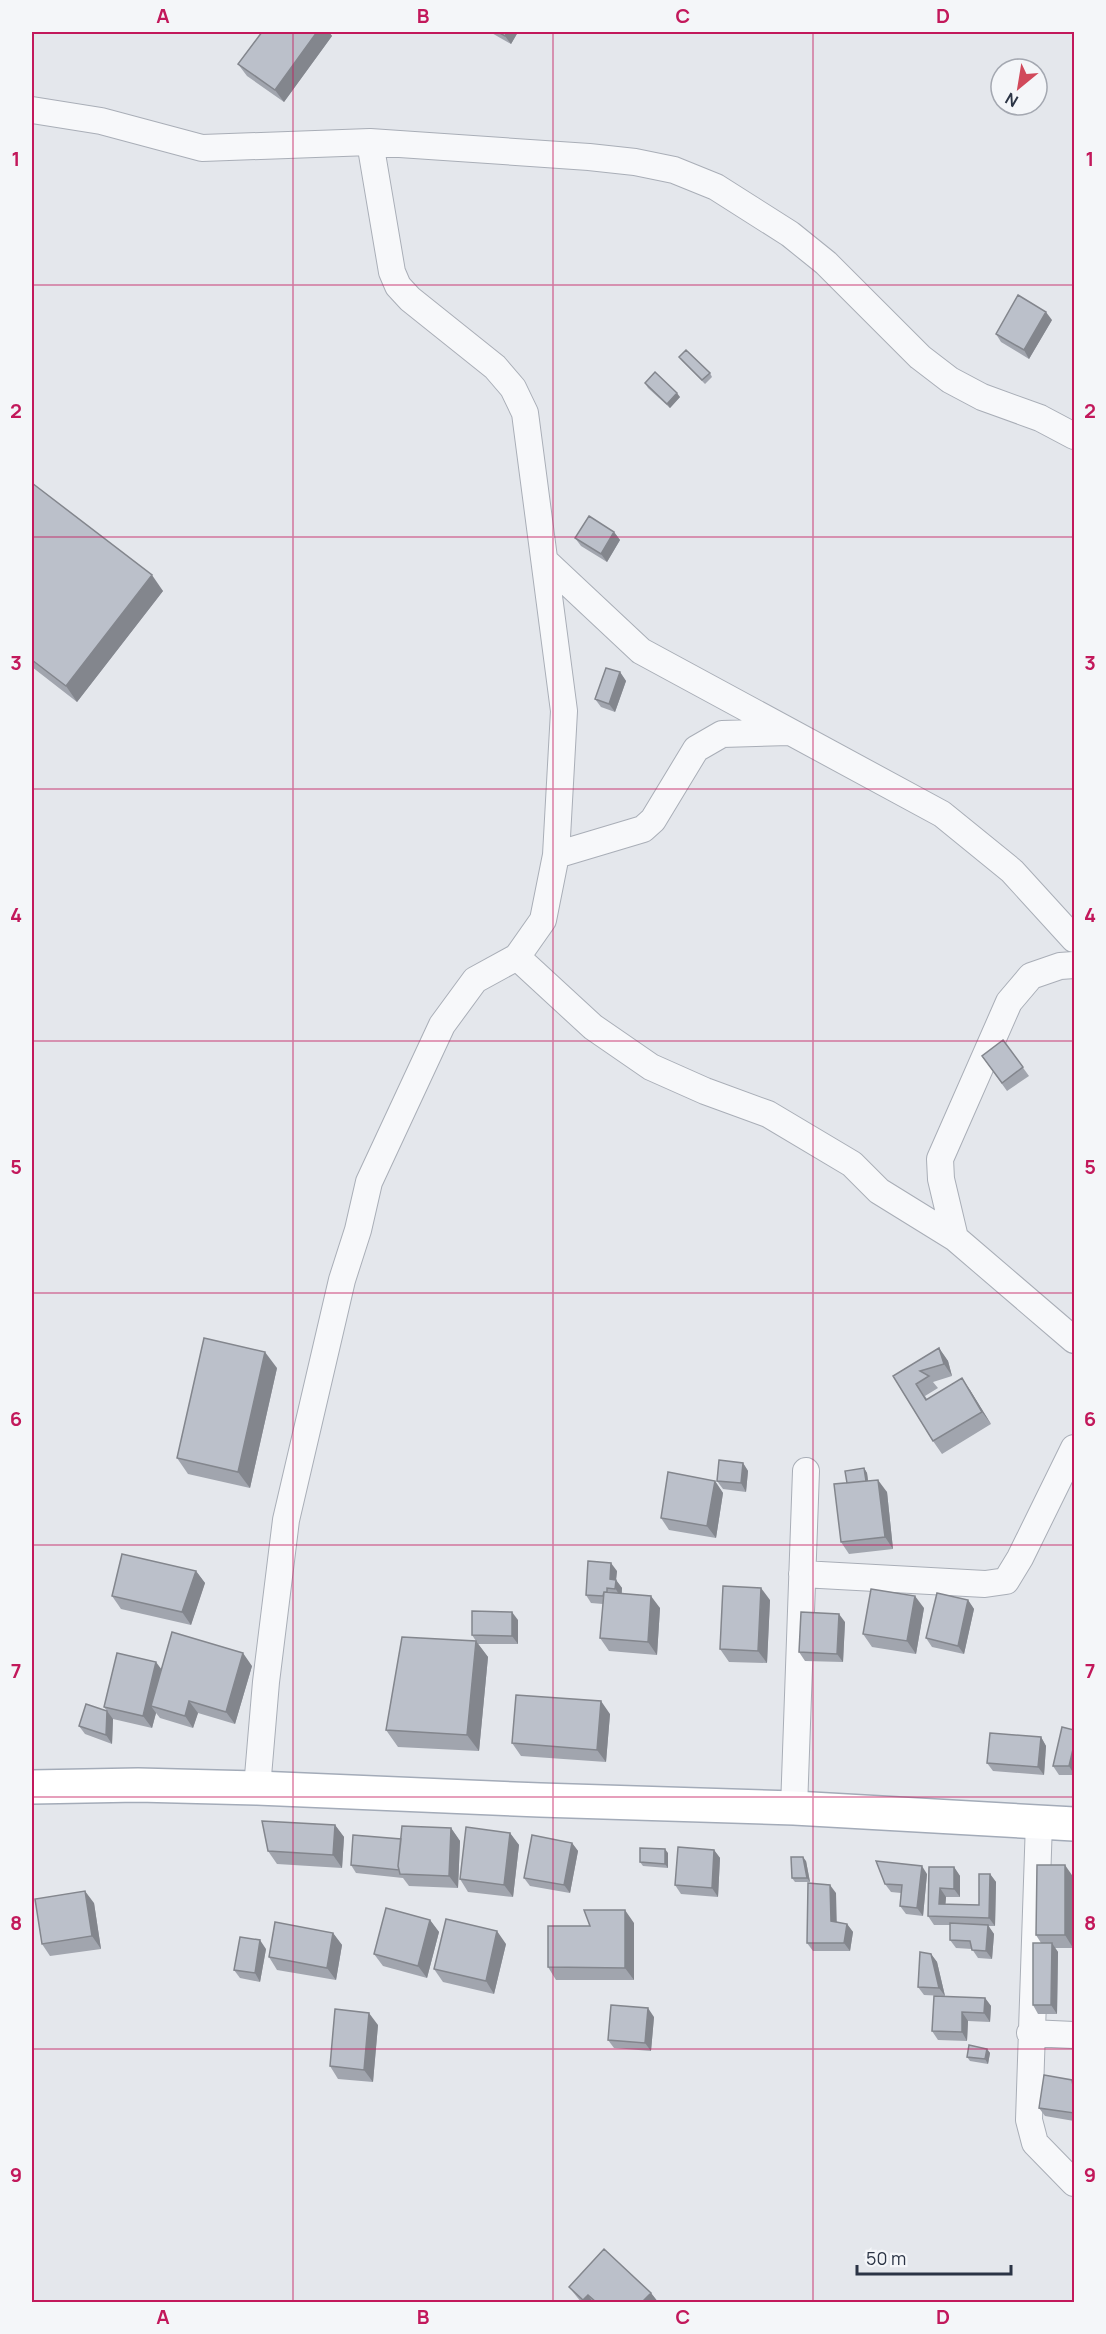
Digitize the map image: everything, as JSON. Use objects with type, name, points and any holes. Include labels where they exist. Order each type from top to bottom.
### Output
[{"type":"main road","points":[[32,1787],[138,1785],[257,1788],[794,1808],[1074,1824]]},
{"type":"street","points":[[32,110],[101,122],[202,148],[370,142],[635,162],[674,170],[716,187],[780,228],[826,263],[920,357],[950,380],[982,397],[1040,418],[1074,436]]},
{"type":"street","points":[[257,1788],[266,1682],[286,1520],[342,1280],[358,1230],[369,1182],[442,1025],[475,980],[517,957],[543,920],[556,855],[564,711],[525,413],[513,388],[495,367],[410,299],[398,286],[392,272],[370,142]]},
{"type":"street","points":[[546,562],[641,651],[942,814],[1012,871],[1074,939]]},
{"type":"street","points":[[556,855],[644,829],[653,820],[696,749],[722,734],[789,732]]},
{"type":"street","points":[[517,957],[593,1027],[651,1067],[705,1091],[768,1114],[852,1164],[879,1191],[955,1238],[1074,1340]]},
{"type":"street","points":[[955,1238],[941,1179],[940,1160],[1009,1002],[1030,976],[1060,966],[1074,965]]},
{"type":"street","points":[[802,1574],[985,1584],[1006,1581],[1020,1558],[1074,1448]]},
{"type":"street","points":[[794,1808],[806,1471]]},
{"type":"street","points":[[1038,1822],[1029,2120],[1035,2143],[1074,2182]]},
{"type":"street","points":[[1030,2033],[1074,2035]]},
{"type":"building","points":[[262,32],[317,32],[275,90],[238,64]]},
{"type":"building","points":[[1018,295],[1046,312],[1024,350],[996,334]]},
{"type":"building","points":[[686,350],[710,373],[702,380],[679,357]]},
{"type":"building","points":[[655,372],[677,393],[667,404],[645,383]]},
{"type":"building","points":[[32,483],[152,575],[66,686],[32,660]]},
{"type":"building","points":[[589,516],[614,532],[601,554],[575,538]]},
{"type":"building","points":[[606,668],[620,672],[609,704],[595,699]]},
{"type":"building","points":[[1003,1040],[1023,1067],[1002,1083],[982,1056]]},
{"type":"building","points":[[204,1338],[265,1352],[238,1472],[177,1458]]},
{"type":"building","points":[[939,1348],[944,1364],[920,1371],[929,1376],[916,1384],[926,1400],[962,1378],[982,1412],[933,1441],[893,1376]]},
{"type":"building","points":[[719,1460],[743,1463],[741,1483],[717,1481]]},
{"type":"building","points":[[864,1468],[866,1481],[847,1483],[845,1471]]},
{"type":"building","points":[[668,1472],[715,1481],[707,1526],[661,1518]]},
{"type":"building","points":[[878,1480],[885,1537],[841,1542],[834,1484]]},
{"type":"building","points":[[122,1554],[196,1571],[182,1612],[112,1596]]},
{"type":"building","points":[[588,1561],[611,1563],[610,1579],[616,1580],[615,1589],[607,1588],[603,1596],[586,1595]]},
{"type":"building","points":[[723,1586],[761,1588],[758,1651],[720,1649]]},
{"type":"building","points":[[871,1589],[915,1596],[907,1641],[863,1634]]},
{"type":"building","points":[[604,1592],[651,1596],[648,1642],[600,1638]]},
{"type":"building","points":[[937,1593],[968,1600],[958,1646],[926,1638]]},
{"type":"building","points":[[472,1611],[512,1612],[512,1636],[472,1635]]},
{"type":"building","points":[[801,1612],[839,1614],[837,1654],[799,1652]]},
{"type":"building","points":[[172,1632],[243,1653],[226,1712],[189,1701],[185,1716],[151,1706]]},
{"type":"building","points":[[402,1637],[476,1641],[467,1735],[386,1730]]},
{"type":"building","points":[[117,1653],[156,1662],[143,1716],[104,1707]]},
{"type":"building","points":[[516,1695],[601,1701],[597,1750],[512,1743]]},
{"type":"building","points":[[86,1704],[107,1711],[106,1735],[79,1726]]},
{"type":"building","points":[[1062,1727],[1074,1730],[1074,1745],[1069,1766],[1053,1766]]},
{"type":"building","points":[[990,1733],[1041,1737],[1038,1767],[987,1763]]},
{"type":"building","points":[[262,1821],[335,1825],[333,1855],[268,1851]]},
{"type":"building","points":[[402,1826],[451,1828],[449,1876],[400,1874],[398,1866]]},
{"type":"building","points":[[466,1827],[510,1833],[504,1885],[460,1879]]},
{"type":"building","points":[[353,1835],[401,1839],[399,1870],[351,1865]]},
{"type":"building","points":[[532,1835],[572,1843],[564,1885],[524,1878]]},
{"type":"building","points":[[678,1847],[714,1850],[712,1888],[675,1885]]},
{"type":"building","points":[[640,1848],[665,1849],[665,1864],[640,1862]]},
{"type":"building","points":[[791,1857],[803,1857],[807,1878],[792,1878]]},
{"type":"building","points":[[876,1861],[922,1866],[917,1908],[900,1906],[902,1885],[885,1884]]},
{"type":"building","points":[[1037,1865],[1065,1865],[1065,1935],[1036,1935]]},
{"type":"building","points":[[929,1867],[954,1867],[954,1889],[940,1888],[939,1904],[979,1905],[979,1874],[990,1874],[989,1918],[928,1916]]},
{"type":"building","points":[[808,1883],[830,1885],[831,1921],[847,1924],[844,1943],[807,1943]]},
{"type":"building","points":[[85,1891],[92,1936],[42,1944],[35,1899]]},
{"type":"building","points":[[386,1908],[430,1920],[418,1966],[374,1954]]},
{"type":"building","points":[[584,1910],[625,1910],[625,1968],[548,1967],[548,1926],[590,1926]]},
{"type":"building","points":[[446,1919],[497,1931],[486,1981],[434,1969]]},
{"type":"building","points":[[275,1922],[333,1933],[327,1968],[269,1957]]},
{"type":"building","points":[[950,1923],[988,1925],[986,1951],[972,1950],[970,1941],[950,1940]]},
{"type":"building","points":[[240,1937],[260,1940],[255,1973],[234,1970]]},
{"type":"building","points":[[1033,1943],[1052,1943],[1051,2005],[1033,2005]]},
{"type":"building","points":[[920,1952],[931,1954],[939,1988],[918,1987]]},
{"type":"building","points":[[934,1996],[985,1998],[984,2013],[962,2012],[962,2032],[932,2031]]},
{"type":"building","points":[[611,2005],[648,2008],[645,2043],[608,2040]]},
{"type":"building","points":[[335,2009],[369,2013],[364,2070],[330,2066]]},
{"type":"building","points":[[969,2045],[987,2049],[985,2059],[967,2057]]},
{"type":"building","points":[[1044,2075],[1072,2080],[1074,2113],[1039,2108]]},
{"type":"building","points":[[604,2249],[651,2293],[642,2302],[596,2302],[588,2295],[583,2300],[569,2287]]}]
